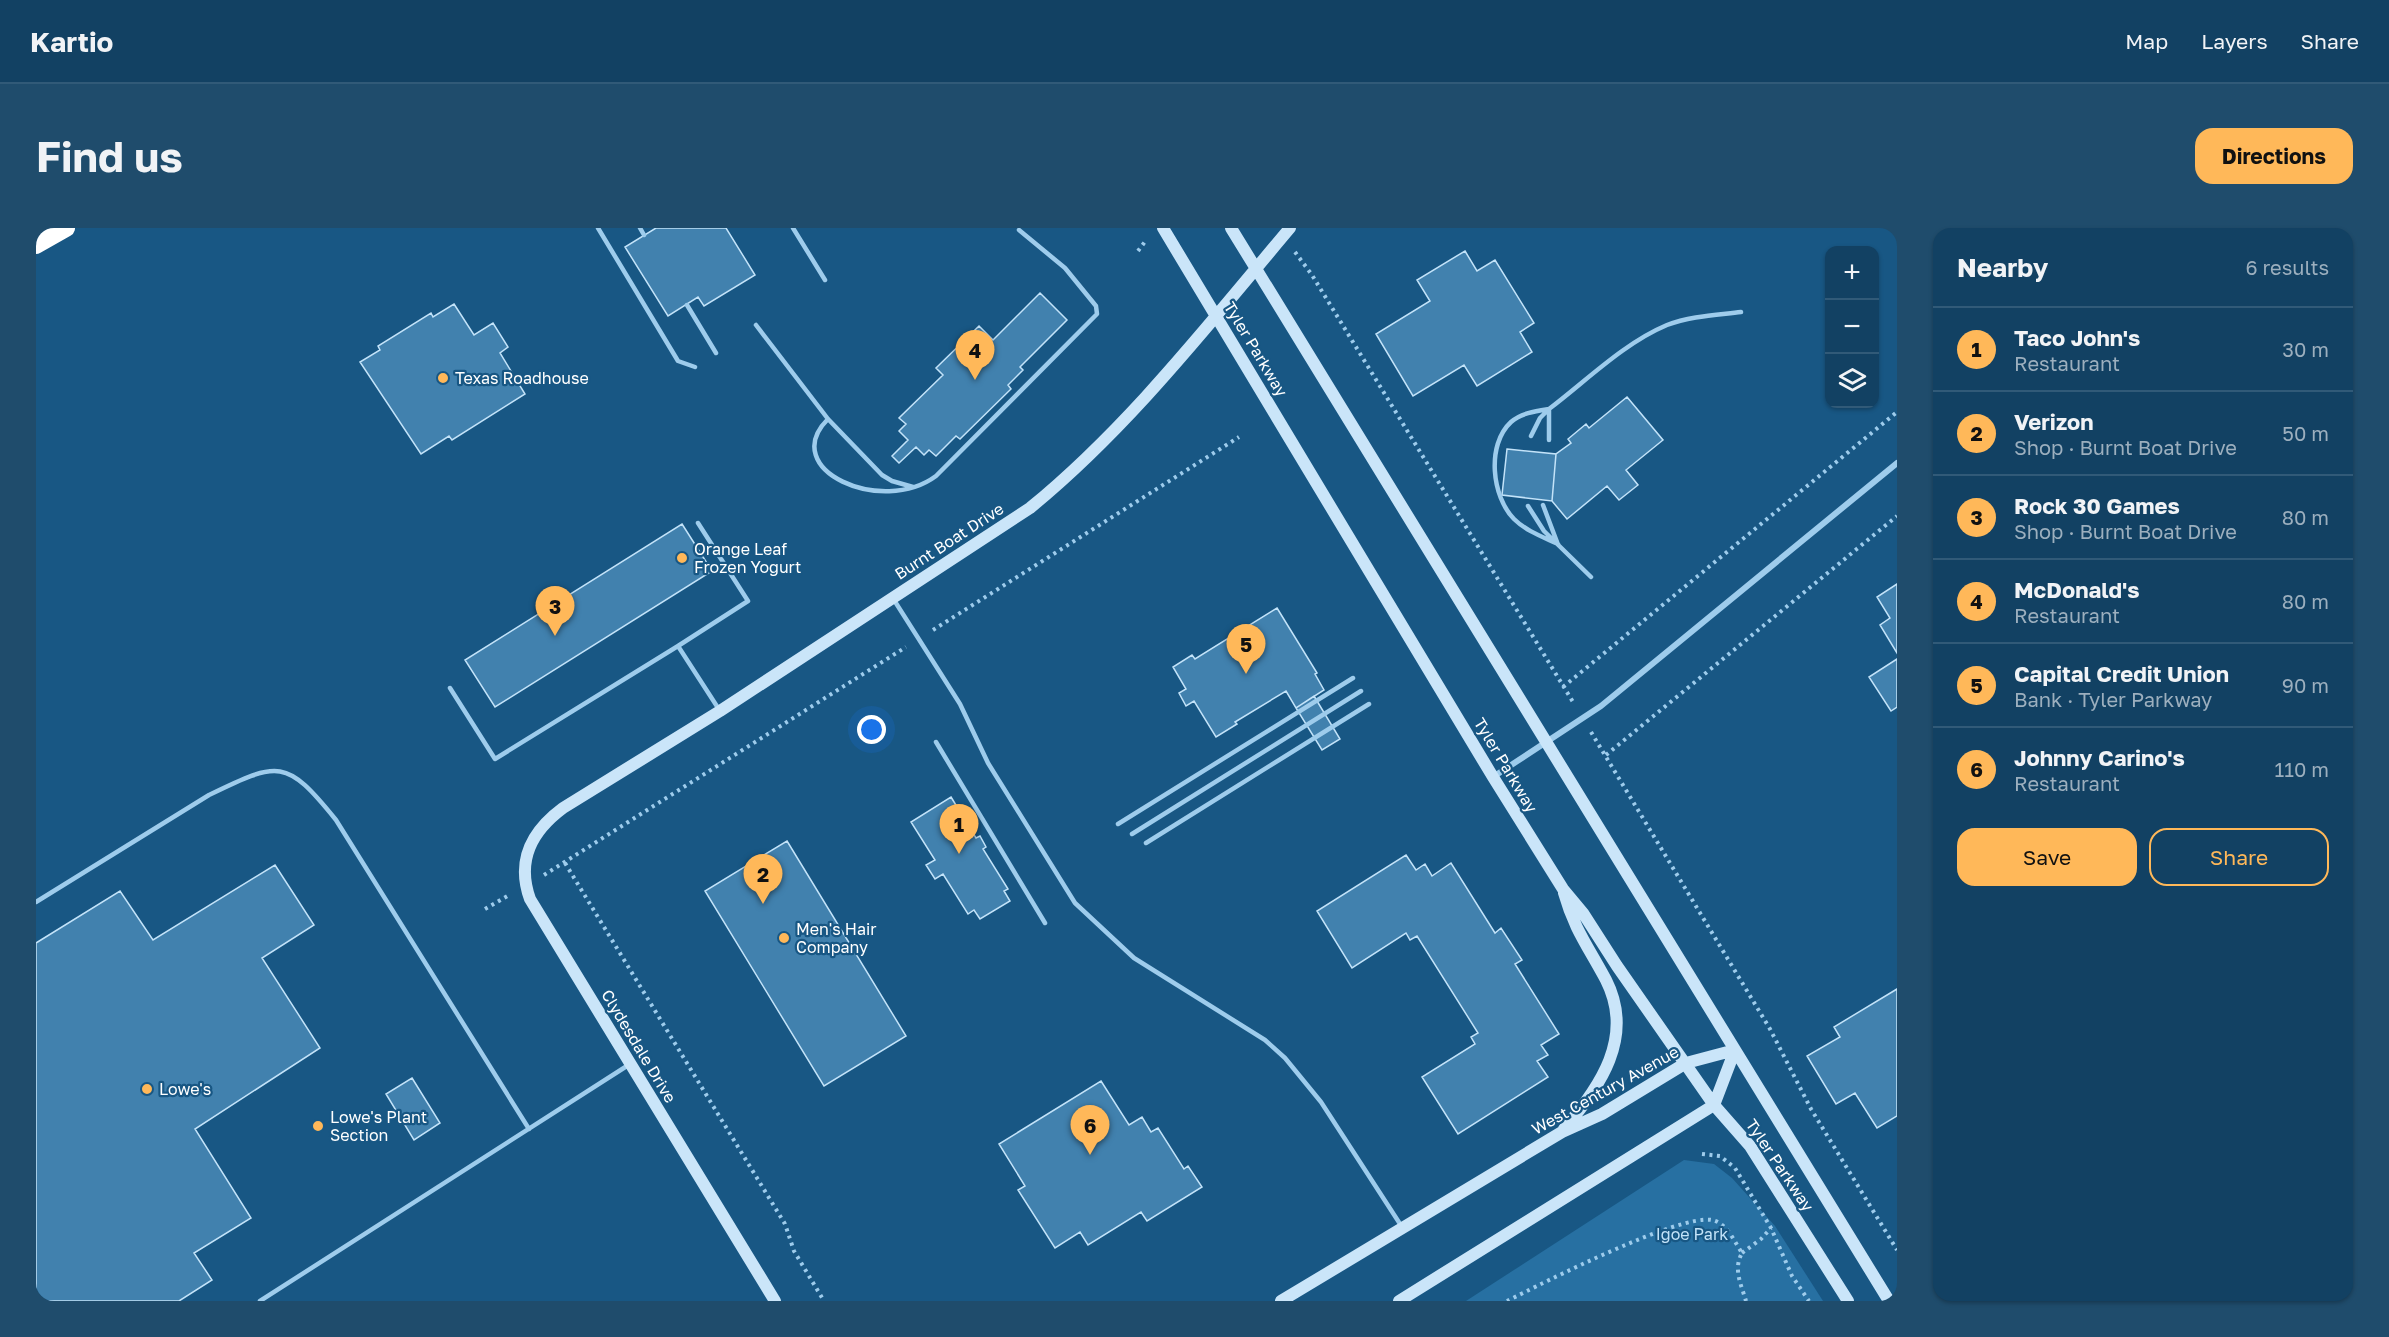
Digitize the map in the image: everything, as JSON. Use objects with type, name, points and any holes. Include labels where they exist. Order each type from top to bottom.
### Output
[{"type":"highway","points":[[36,245],[66,228]]},
{"type":"main road","name":"Tyler Parkway","points":[[1163,228],[1493,777],[1563,889],[1584,913],[1617,966],[1714,1105],[1750,1146],[1848,1301]]},
{"type":"main road","name":"Tyler Parkway","points":[[1231,228],[1257,267],[1888,1301]]},
{"type":"main road","name":"Burnt Boat Drive","points":[[563,808],[720,711],[992,535],[1066,479],[1128,417],[1290,228]]},
{"type":"main road","name":"Clydesdale Drive","points":[[563,808],[543,824],[529,847],[524,860],[525,886],[538,912],[775,1301]]},
{"type":"main road","points":[[1562,1132],[1603,1077],[1613,1057],[1617,1037],[1613,998],[1572,922],[1563,889]]},
{"type":"main road","name":"West Century Avenue","points":[[1281,1301],[1562,1132],[1602,1114],[1686,1063],[1735,1050]]},
{"type":"main road","points":[[1399,1301],[1714,1105],[1735,1050]]},
{"type":"street","points":[[1493,777],[1548,743],[1601,706],[1897,463]]},
{"type":"lane","points":[[598,228],[678,361],[695,367]]},
{"type":"lane","points":[[640,228],[644,235]]},
{"type":"lane","points":[[793,228],[825,280]]},
{"type":"lane","points":[[828,419],[820,427],[816,445],[823,466],[830,475],[842,483],[872,491],[891,492],[916,487],[936,476],[1098,314],[1096,306],[1065,268],[1019,230]]},
{"type":"lane","points":[[687,305],[716,353]]},
{"type":"lane","points":[[1531,436],[1540,418],[1549,409],[1644,336],[1669,324],[1695,317],[1741,312]]},
{"type":"lane","points":[[756,325],[828,419],[882,476],[903,485],[916,487]]},
{"type":"lane","points":[[1549,409],[1549,440]]},
{"type":"lane","points":[[1549,409],[1523,415],[1511,422],[1503,431],[1498,442],[1495,486],[1498,497],[1514,519],[1558,544]]},
{"type":"lane","points":[[1543,505],[1558,544]]},
{"type":"lane","points":[[1528,507],[1535,520],[1591,577]]},
{"type":"lane","points":[[450,688],[495,759],[748,601],[698,523]]},
{"type":"lane","points":[[893,597],[960,704],[988,763],[1075,903],[1134,958],[1265,1040],[1285,1058],[1321,1102],[1402,1227]]},
{"type":"lane","points":[[678,646],[720,711]]},
{"type":"lane","points":[[1118,824],[1353,678]]},
{"type":"lane","points":[[1132,834],[1361,692]]},
{"type":"lane","points":[[1146,843],[1369,704]]},
{"type":"lane","points":[[936,742],[1045,923]]},
{"type":"lane","points":[[36,903],[209,795],[237,782],[280,770],[300,778],[336,820],[529,1129]]},
{"type":"lane","points":[[260,1301],[630,1064]]},
{"type":"path","points":[[1563,687],[1897,412]]},
{"type":"path","points":[[485,909],[565,863],[1239,437]]},
{"type":"path","points":[[1606,755],[1897,516]]},
{"type":"path","points":[[565,863],[785,1224],[794,1251],[824,1301]]},
{"type":"path","points":[[1702,1154],[1710,1153],[1728,1160],[1771,1228],[1792,1276],[1809,1301]]},
{"type":"path","points":[[1507,1301],[1592,1259],[1697,1221],[1711,1220],[1722,1224],[1742,1253]]},
{"type":"path","points":[[1746,1301],[1737,1262],[1742,1253],[1771,1228]]},
{"type":"green space","name":"Igoe Park","points":[[1684,1160],[1714,1164],[1732,1178],[1775,1226],[1823,1301],[1466,1301]]},
{"type":"building","points":[[656,228],[726,228],[755,275],[704,306],[698,297],[668,316],[625,247]]},
{"type":"building","points":[[1465,251],[1477,271],[1495,260],[1534,323],[1520,332],[1532,352],[1477,386],[1464,365],[1413,396],[1376,334],[1430,301],[1417,280]]},
{"type":"building","points":[[1040,293],[1067,320],[1020,367],[1023,370],[1008,385],[1011,389],[960,439],[956,436],[936,456],[929,450],[924,455],[916,447],[899,463],[892,456],[908,440],[899,431],[906,424],[899,418],[943,375],[936,368],[979,326],[993,340]]},
{"type":"building","name":"Texas Roadhouse","points":[[454,304],[474,335],[493,323],[508,347],[500,353],[525,394],[452,440],[449,436],[421,454],[360,362],[380,350],[378,346],[431,313],[433,317]]},
{"type":"building","points":[[1627,397],[1663,440],[1626,470],[1638,485],[1619,500],[1607,486],[1567,519],[1552,501],[1556,454],[1571,443],[1568,439],[1586,424],[1589,428]]},
{"type":"building","points":[[1507,449],[1556,454],[1552,501],[1502,495]]},
{"type":"building","points":[[682,524],[712,571],[495,707],[465,660]]},
{"type":"building","points":[[1897,584],[1897,653],[1880,625],[1890,618],[1877,597]]},
{"type":"building","points":[[1277,608],[1317,673],[1315,674],[1324,690],[1296,708],[1286,691],[1235,722],[1237,724],[1216,737],[1194,701],[1186,706],[1179,693],[1186,689],[1173,667],[1192,655],[1195,659]]},
{"type":"building","points":[[1897,659],[1897,707],[1891,711],[1869,677]]},
{"type":"building","points":[[1314,696],[1340,739],[1322,750],[1296,708]]},
{"type":"building","points":[[951,797],[976,838],[980,836],[986,847],[983,849],[1008,889],[1004,891],[1010,901],[980,919],[974,910],[968,914],[943,874],[935,879],[926,865],[935,860],[911,822]]},
{"type":"building","points":[[787,841],[906,1036],[824,1086],[705,891]]},
{"type":"building","points":[[1406,855],[1416,870],[1425,864],[1432,876],[1451,863],[1495,933],[1501,928],[1522,960],[1515,964],[1559,1034],[1541,1045],[1548,1055],[1537,1061],[1548,1077],[1458,1134],[1422,1077],[1475,1044],[1471,1037],[1478,1033],[1417,936],[1410,940],[1406,933],[1352,968],[1317,911]]},
{"type":"building","name":"Lowe's","points":[[275,865],[314,925],[262,958],[320,1048],[195,1129],[251,1218],[194,1253],[212,1280],[179,1301],[36,1301],[36,943],[120,891],[153,940]]},
{"type":"building","points":[[1897,989],[1897,1116],[1877,1128],[1855,1093],[1836,1104],[1807,1056],[1840,1037],[1834,1027]]},
{"type":"building","points":[[412,1078],[440,1123],[414,1140],[386,1094]]},
{"type":"building","points":[[1101,1081],[1129,1125],[1142,1117],[1151,1132],[1158,1128],[1184,1169],[1188,1166],[1202,1187],[1147,1221],[1141,1212],[1088,1245],[1080,1232],[1055,1248],[1018,1190],[1025,1186],[999,1144]]},
{"type":"place","name":"Texas Roadhouse","points":[[443,378]]},
{"type":"place","name":"McDonald's","points":[[975,380]]},
{"type":"place","name":"Orange Leaf Frozen Yogurt","points":[[682,558]]},
{"type":"place","name":"Rock 30 Games","points":[[555,636]]},
{"type":"place","name":"Capital Credit Union","points":[[1246,674]]},
{"type":"place","name":"Taco John's","points":[[959,854]]},
{"type":"place","name":"Verizon","points":[[763,904]]},
{"type":"place","name":"Men's Hair Company","points":[[784,938]]},
{"type":"place","name":"Lowe's","points":[[147,1089]]},
{"type":"place","name":"Lowe's Plant Section","points":[[318,1126]]},
{"type":"place","name":"Johnny Carino's","points":[[1090,1155]]}]
